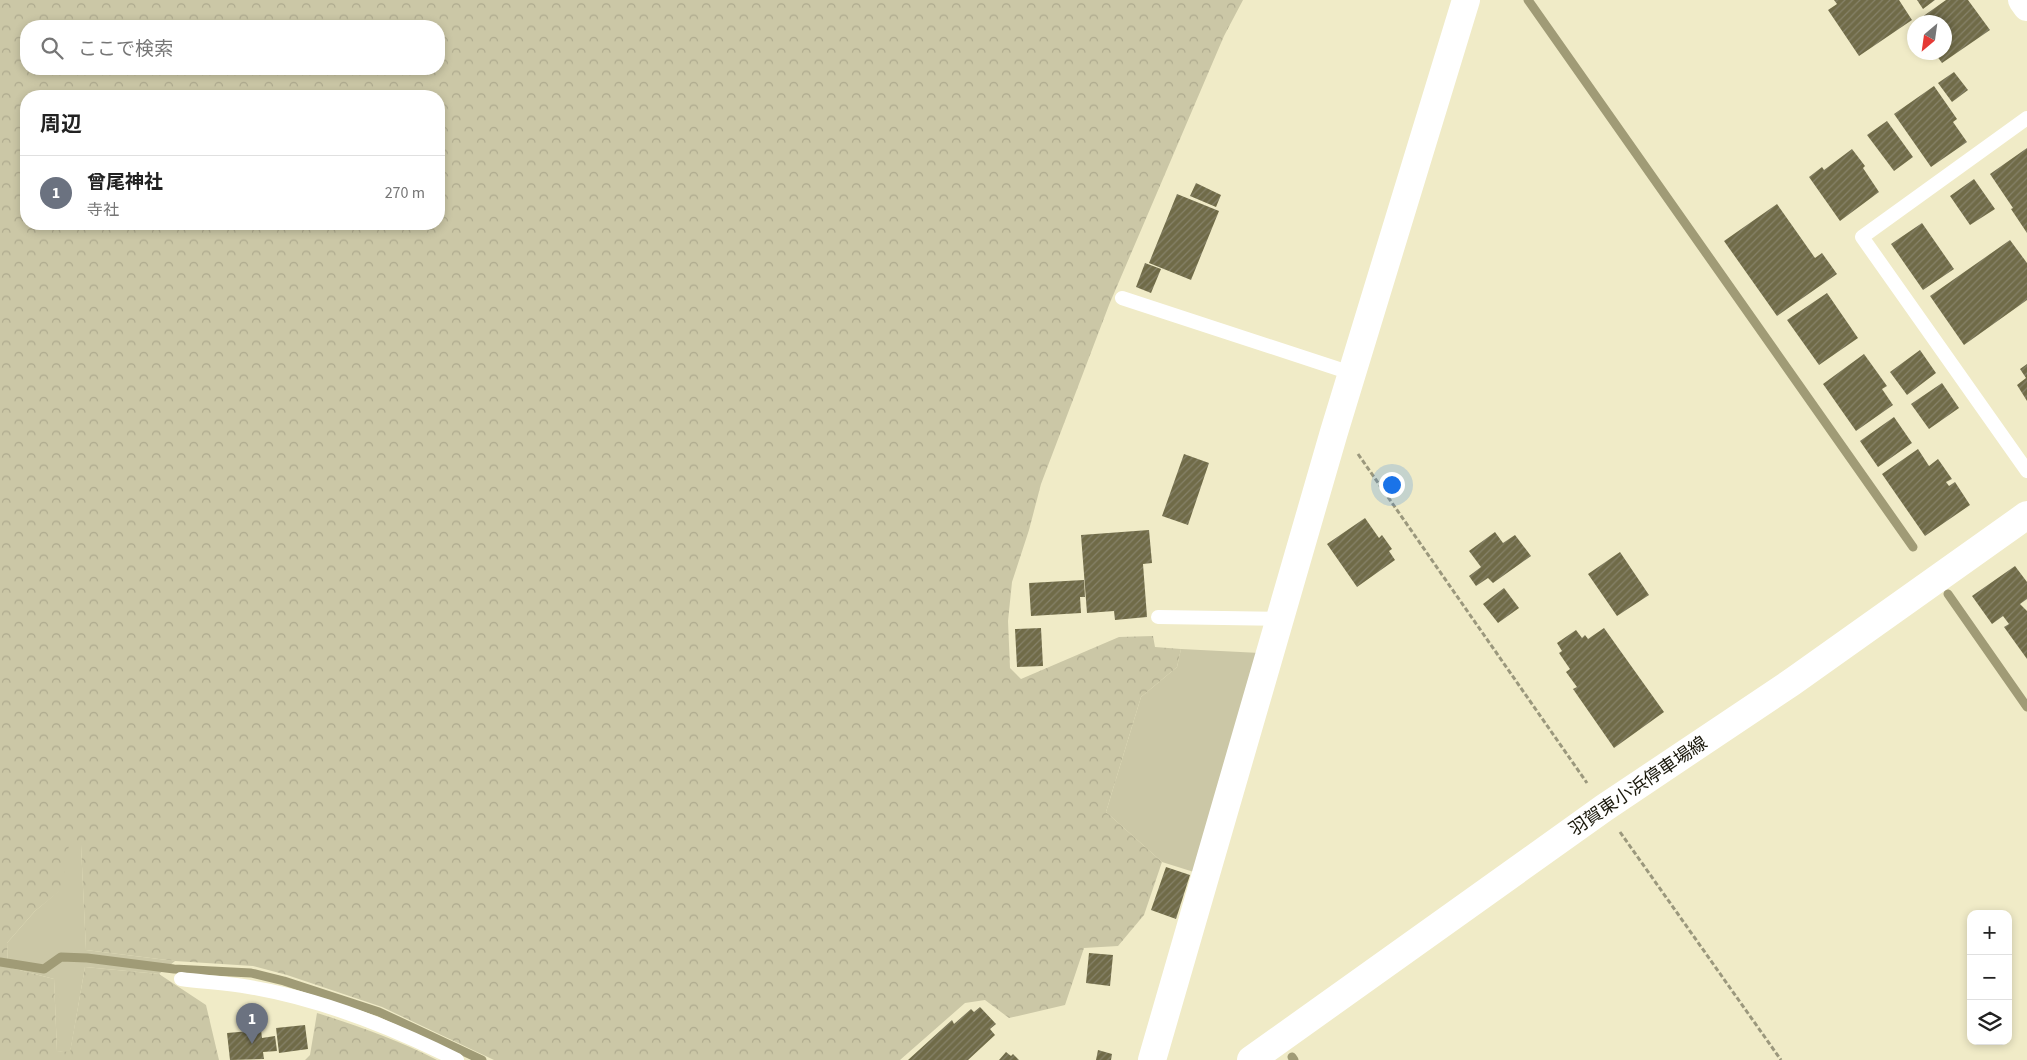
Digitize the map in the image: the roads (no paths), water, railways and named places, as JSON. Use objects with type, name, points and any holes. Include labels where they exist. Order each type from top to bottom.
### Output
[{"type":"street","points":[[1152,1060],[1351,373],[1466,0]]},
{"type":"street","points":[[2022,0],[2027,7]]},
{"type":"street","name":"羽賀東小浜停車場線","points":[[1251,1060],[1604,808],[1792,682],[2027,515]]},
{"type":"lane","points":[[2027,118],[1862,236],[2027,471]]},
{"type":"lane","points":[[1122,298],[1351,373]]},
{"type":"lane","points":[[1158,617],[1280,618]]},
{"type":"lane","points":[[181,979],[248,986],[368,1019],[405,1034],[457,1060]]},
{"type":"waterway","points":[[1528,0],[1913,547]]},
{"type":"waterway","points":[[1948,594],[2027,707]]},
{"type":"waterway","points":[[0,962],[44,969],[61,957],[87,958],[174,969],[251,973],[284,981],[379,1012],[482,1060]]},
{"type":"place","name":"曾尾神社","points":[[252,1044]]}]
